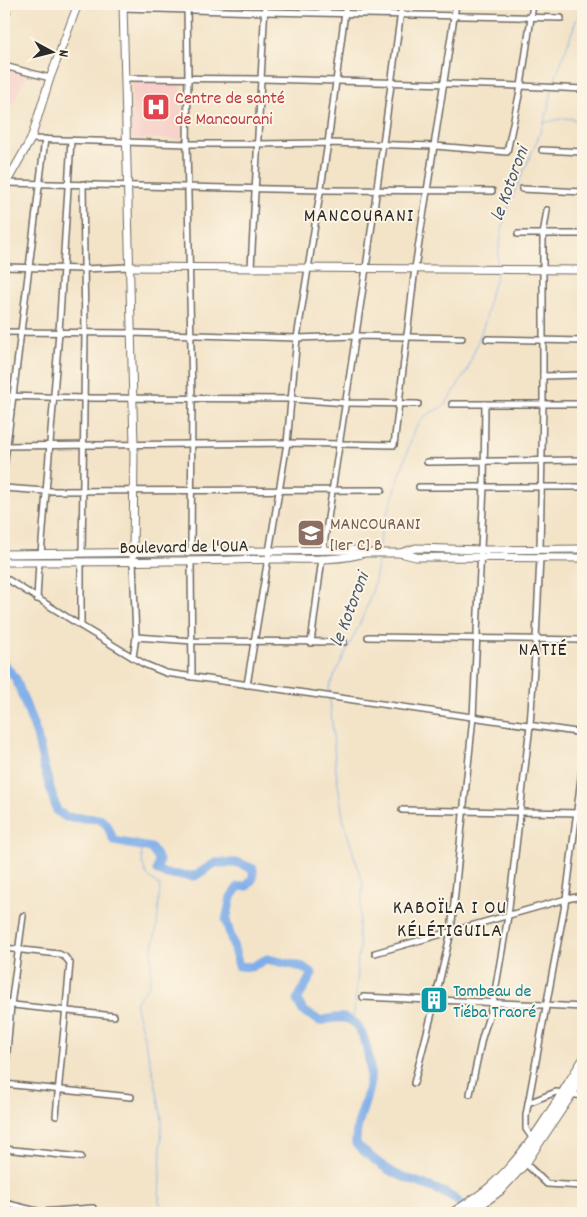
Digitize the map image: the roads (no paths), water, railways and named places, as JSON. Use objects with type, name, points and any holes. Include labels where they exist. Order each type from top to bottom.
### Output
[{"type":"highway","points":[[456,1212],[472,1207],[500,1190],[525,1163],[567,1093],[583,1060]]},
{"type":"highway","points":[[472,1207],[533,1139],[567,1093],[583,1076]]},
{"type":"street","points":[[5,185],[31,139],[50,78],[78,4]]},
{"type":"street","points":[[252,268],[265,4]]},
{"type":"street","points":[[247,685],[287,443],[296,338],[309,268],[328,142],[346,4]]},
{"type":"street","points":[[311,643],[347,403],[402,4]]},
{"type":"street","points":[[5,446],[287,443],[394,445],[415,268],[456,4]]},
{"type":"street","points":[[31,139],[187,144],[328,142],[435,146],[507,152],[521,86],[533,4]]},
{"type":"street","points":[[133,657],[136,636],[133,557],[134,445],[128,267],[126,78],[123,6],[187,7],[265,12],[561,18]]},
{"type":"street","points":[[187,7],[187,144],[192,335],[190,552]]},
{"type":"street","points":[[4,20],[7,13]]},
{"type":"street","points":[[4,66],[50,78]]},
{"type":"street","points":[[126,78],[262,79],[583,89]]},
{"type":"street","points":[[4,468],[5,446],[14,396],[45,139]]},
{"type":"street","points":[[41,554],[44,491],[59,332],[71,140]]},
{"type":"street","points":[[542,150],[583,152]]},
{"type":"street","points":[[5,185],[82,184],[320,190],[492,191]]},
{"type":"street","points":[[80,626],[84,490],[85,333],[82,184]]},
{"type":"street","points":[[522,189],[583,192]]},
{"type":"street","points":[[540,549],[543,460],[543,234],[547,210]]},
{"type":"street","points":[[518,234],[583,234]]},
{"type":"street","points":[[4,267],[84,269],[128,267],[516,268],[583,270]]},
{"type":"street","points":[[4,332],[131,333],[296,338],[356,336],[462,338]]},
{"type":"street","points":[[487,340],[583,341]]},
{"type":"street","points":[[543,376],[583,375]]},
{"type":"street","points":[[4,396],[291,399],[347,403],[418,404]]},
{"type":"street","points":[[452,404],[583,404]]},
{"type":"street","points":[[414,1083],[434,1005],[438,1004],[451,932],[464,810],[478,638],[485,460],[484,404]]},
{"type":"street","points":[[427,462],[583,460]]},
{"type":"street","points":[[419,487],[583,487]]},
{"type":"street","points":[[4,488],[44,491],[382,490]]},
{"type":"street","points":[[400,553],[416,548],[482,550],[583,549]]},
{"type":"street","points":[[4,562],[133,557],[190,552],[269,551],[323,555]]},
{"type":"street","name":"Boulevard de l'OUA","points":[[133,557],[191,562],[268,560],[323,555],[356,556],[364,553],[400,553]]},
{"type":"street","points":[[400,553],[416,557],[583,558]]},
{"type":"street","points":[[4,554],[41,554],[82,558]]},
{"type":"street","points":[[470,1094],[482,1038],[493,1003],[508,916],[530,725],[540,558]]},
{"type":"street","points":[[37,599],[39,562]]},
{"type":"street","points":[[191,562],[192,677]]},
{"type":"street","points":[[4,577],[80,626],[144,664],[166,673],[583,733]]},
{"type":"street","points":[[136,636],[193,641],[344,642]]},
{"type":"street","points":[[368,637],[583,640]]},
{"type":"street","points":[[533,1139],[526,1129],[526,1115],[566,899],[583,762]]},
{"type":"street","points":[[402,810],[583,812]]},
{"type":"street","points":[[375,953],[566,899],[583,896]]},
{"type":"street","points":[[22,916],[11,1005],[4,1085],[131,1097]]},
{"type":"street","points":[[4,948],[59,954],[70,963],[56,1116]]},
{"type":"street","points":[[363,997],[430,1000],[432,996],[493,1003],[583,1007]]},
{"type":"street","points":[[430,1000],[434,1005]]},
{"type":"street","points":[[4,1004],[114,1016]]},
{"type":"street","points":[[528,1103],[556,1092],[583,1096]]},
{"type":"street","points":[[4,1149],[82,1157]]},
{"type":"street","points":[[525,1163],[547,1184],[583,1186]]},
{"type":"street","points":[[4,1203],[41,1212],[93,1208]]},
{"type":"waterway","name":"le Kotoroni","points":[[553,85],[582,4]]},
{"type":"waterway","name":"le Kotoroni","points":[[497,265],[506,214],[541,131],[552,89]]},
{"type":"waterway","points":[[544,123],[564,118],[573,119],[583,124]]},
{"type":"waterway","name":"le Kotoroni","points":[[378,550],[381,532],[414,430],[425,416],[445,405],[467,371],[486,319],[496,272]]},
{"type":"waterway","name":"le Kotoroni","points":[[330,695],[329,688],[367,607],[376,574],[378,557]]},
{"type":"waterway","points":[[4,664],[16,679],[37,735],[57,811],[66,817],[100,819],[107,825],[114,841],[151,848],[159,860],[157,870],[165,874],[195,876],[215,863],[239,863],[253,869],[253,878],[247,886],[238,887],[231,897],[226,920],[239,966],[251,967],[267,959],[303,967],[312,974],[297,1000],[303,1011],[320,1021],[331,1018],[350,1020],[360,1030],[364,1038],[370,1065],[370,1080],[357,1127],[356,1144],[391,1171],[453,1197],[467,1211]]},
{"type":"waterway","name":"le Kotoroni","points":[[330,699],[336,771],[344,823],[363,884],[353,1022]]},
{"type":"waterway","points":[[141,845],[144,869],[149,877],[160,886],[157,926],[151,956],[151,976],[148,987],[135,1003],[155,1081],[162,1119],[159,1202],[167,1213]]},
{"type":"place","name":"Centre de santé de Mancourani","points":[[156,107]]},
{"type":"place","name":"MANCOURANI [1er C] B","points":[[311,533]]},
{"type":"place","name":"Tombeau de Tiéba Traoré","points":[[434,1000]]},
{"type":"district","name":"MANCOURANI","points":[[359,214]]},
{"type":"district","name":"NATIÉ","points":[[543,648]]},
{"type":"district","name":"KABOÏLA I OU KÉLÉTIGUILA","points":[[450,918]]}]
